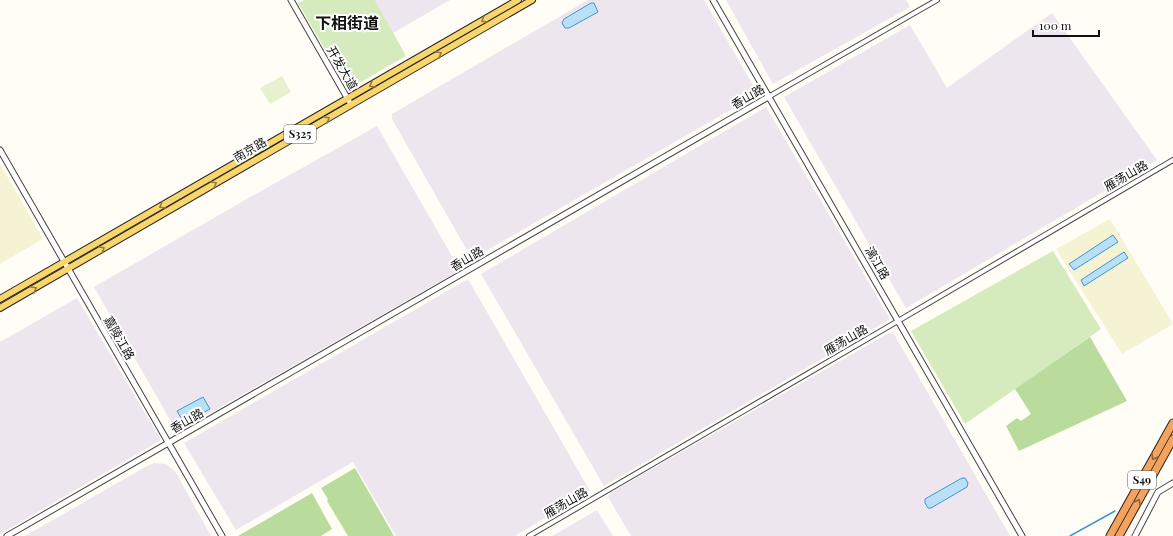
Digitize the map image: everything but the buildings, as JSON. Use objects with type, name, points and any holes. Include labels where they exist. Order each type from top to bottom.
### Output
[{"type":"highway","name":"S49","points":[[1110,536],[1173,423]]},
{"type":"highway","name":"S49","points":[[1119,536],[1173,439]]},
{"type":"main road","name":"南京路","points":[[0,308],[349,102],[518,0]]},
{"type":"main road","name":"南京路","points":[[0,299],[532,0]]},
{"type":"street","name":"开发大道","points":[[291,0],[349,102]]},
{"type":"street","name":"漓江路","points":[[713,0],[770,96],[898,322],[1022,536]]},
{"type":"street","name":"香山路","points":[[7,536],[937,0]]},
{"type":"street","name":"嘉陵江路","points":[[0,150],[222,536]]},
{"type":"street","name":"雁荡山路","points":[[529,536],[898,322],[1173,160]]},
{"type":"street","points":[[1135,536],[1158,492],[1173,484]]},
{"type":"shaded area","points":[[375,0],[450,0],[393,33]]},
{"type":"shaded area","points":[[588,0],[704,0],[758,94],[472,259],[392,119],[392,114]]},
{"type":"shaded area","points":[[726,0],[906,0],[910,7],[773,84]]},
{"type":"shaded area","points":[[1052,13],[1157,160],[906,308],[784,97],[910,25],[947,88]]},
{"type":"shaded area","points":[[766,107],[890,319],[604,486],[481,274]]},
{"type":"shaded area","points":[[377,126],[460,270],[177,432],[94,287]]},
{"type":"shaded area","points":[[0,164],[43,239],[0,264]]},
{"type":"shaded area","points":[[1110,219],[1173,324],[1122,354],[1056,249]]},
{"type":"shaded area","points":[[468,279],[590,491],[515,536],[396,536],[353,462],[236,530],[184,443]]},
{"type":"shaded area","points":[[77,298],[161,440],[0,534],[0,342]]},
{"type":"shaded area","points":[[889,333],[894,334],[1010,536],[631,536],[608,497],[610,493]]},
{"type":"shaded area","points":[[154,463],[166,464],[175,471],[211,536],[25,536],[145,467]]},
{"type":"shaded area","points":[[597,510],[613,536],[552,536]]},
{"type":"green space","points":[[304,0],[375,0],[406,56],[352,87],[348,85],[342,78],[298,3]]},
{"type":"green space","points":[[282,76],[291,92],[270,104],[260,88]]},
{"type":"green space","points":[[1053,251],[1101,329],[965,424],[911,331]]},
{"type":"green space","points":[[1090,337],[1127,401],[1019,451],[1006,426],[1017,418],[1021,421],[1031,414],[1015,389]]},
{"type":"green space","points":[[355,468],[394,536],[348,536],[327,501],[328,499],[321,488]]},
{"type":"green space","points":[[312,493],[332,529],[321,536],[238,536]]},
{"type":"water","points":[[591,3],[594,3],[598,12],[569,28],[565,28],[562,23],[564,19]]},
{"type":"water","points":[[1113,235],[1118,242],[1074,270],[1069,264]]},
{"type":"water","points":[[1124,252],[1128,258],[1084,286],[1081,280]]},
{"type":"water","points":[[203,397],[210,409],[184,423],[177,411]]},
{"type":"water","points":[[962,478],[965,478],[968,483],[967,487],[931,508],[928,508],[925,503],[925,499]]},
{"type":"waterway","points":[[1070,536],[1115,511]]},
{"type":"district","name":"下相街道","points":[[347,23]]}]
